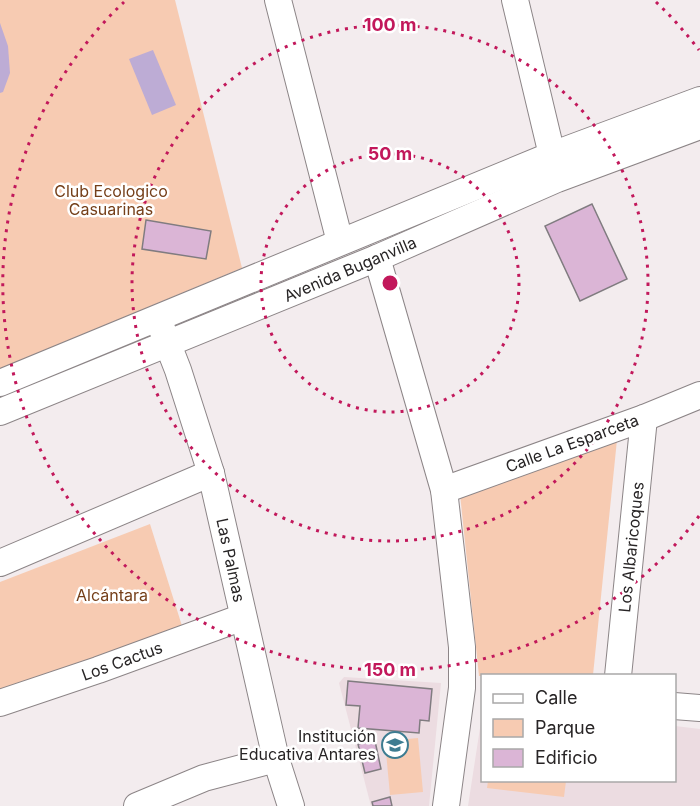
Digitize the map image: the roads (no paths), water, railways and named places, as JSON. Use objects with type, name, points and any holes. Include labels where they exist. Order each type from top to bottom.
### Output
[{"type":"street","points":[[278,0],[340,242]]},
{"type":"street","points":[[515,0],[552,155]]},
{"type":"street","name":"Avenida Buganvilla","points":[[0,383],[552,155],[700,100]]},
{"type":"street","name":"Avenida Buganvilla","points":[[0,412],[377,258],[557,179],[700,126]]},
{"type":"street","points":[[377,258],[444,490],[462,647],[472,689],[446,806]]},
{"type":"street","name":"Las Palmas","points":[[159,318],[212,473],[276,759],[291,806]]},
{"type":"street","name":"Calle La Esparceta","points":[[444,490],[644,418],[700,395]]},
{"type":"street","name":"Los Albaricoques","points":[[618,674],[644,418]]},
{"type":"street","points":[[0,563],[212,473]]},
{"type":"street","name":"Los Cactus","points":[[0,703],[243,617]]},
{"type":"street","points":[[676,706],[700,708]]},
{"type":"street","points":[[137,806],[204,778],[276,759]]},
{"type":"place","name":"Institución Educativa Antares","points":[[395,745]]},
{"type":"park label","name":"Club Ecologico Casuarinas","points":[[111,200]]},
{"type":"park label","name":"Alcántara","points":[[112,595]]}]
